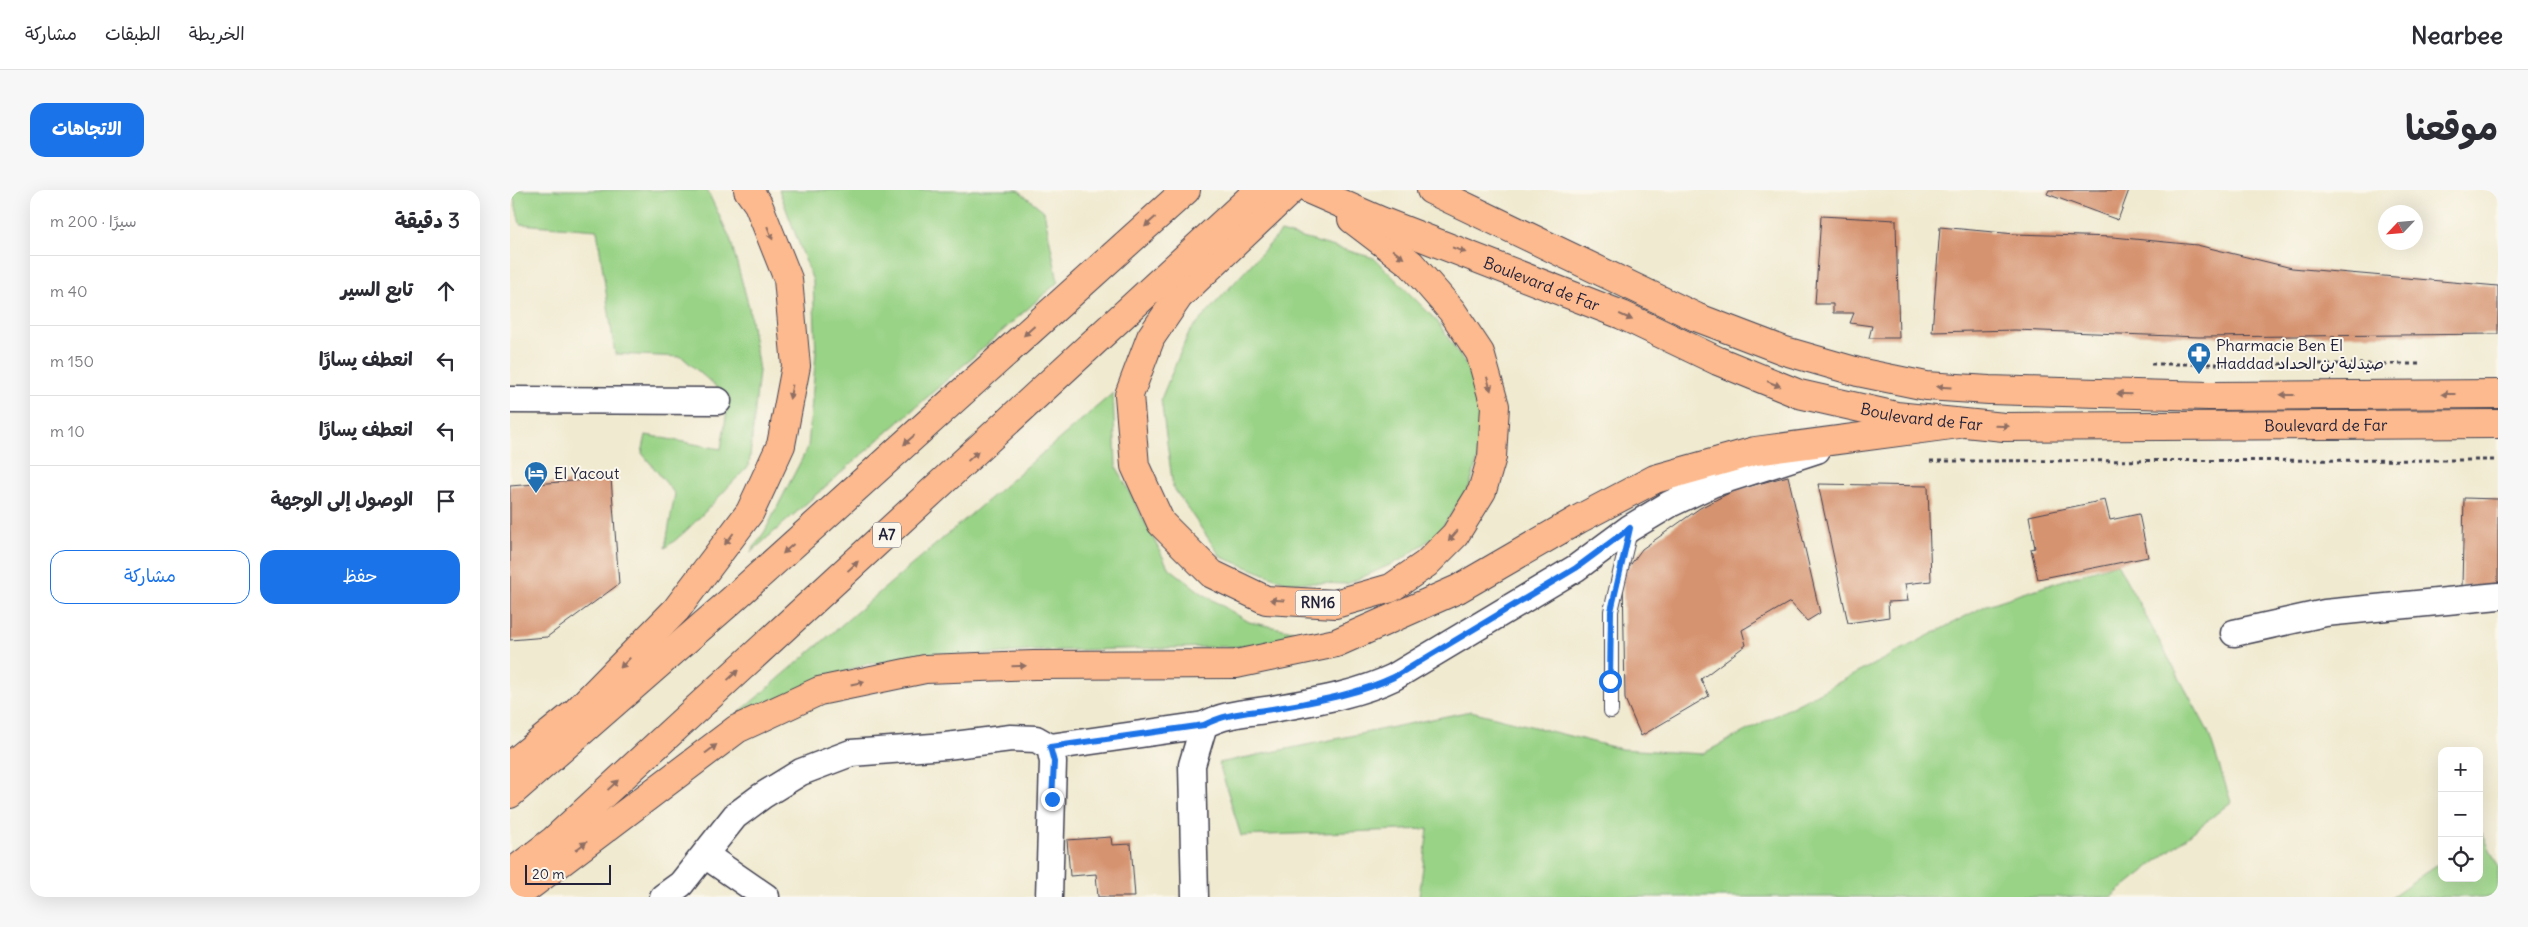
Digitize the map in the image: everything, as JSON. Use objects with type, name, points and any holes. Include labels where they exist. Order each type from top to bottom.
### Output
[{"type":"highway","points":[[510,766],[575,713],[676,610],[750,512],[781,445],[796,366],[788,279],[758,204],[748,190]]},
{"type":"highway","name":"A7","points":[[510,874],[554,840],[1090,348],[1259,190]]},
{"type":"highway","name":"Boulevard de Far","points":[[1431,190],[1705,320],[1785,352],[1858,372],[1926,386],[1989,390],[2209,396],[2498,394]]},
{"type":"highway","name":"Boulevard de Far","points":[[1306,191],[1622,315],[1718,361],[1799,394],[1896,416],[1959,424],[2004,427],[2498,424]]},
{"type":"highway","name":"RN16","points":[[1306,191],[1411,264],[1452,311],[1480,353],[1495,406],[1492,457],[1482,491],[1455,535],[1426,564],[1391,588],[1335,604],[1266,600],[1212,574],[1161,523],[1136,466],[1129,395],[1152,337],[1179,296],[1306,191]]},
{"type":"highway","points":[[510,794],[732,600],[1182,192]]},
{"type":"highway","points":[[515,897],[737,729],[819,692],[925,669],[1034,665],[1236,664],[1336,643],[1458,589],[1579,519],[1655,479],[1755,451],[1959,424]]},
{"type":"street","points":[[510,400],[718,401]]},
{"type":"street","points":[[663,897],[681,884],[706,855],[735,816],[762,796],[801,772],[851,753],[946,746],[1011,738],[1036,739],[1050,747],[1204,725],[1218,717],[1235,713],[1277,708],[1370,688],[1394,677],[1576,568],[1630,528],[1712,484],[1851,439]]},
{"type":"street","points":[[2234,632],[2325,614],[2498,596]]},
{"type":"street","points":[[1195,897],[1192,765],[1204,725]]},
{"type":"street","points":[[1049,897],[1054,762],[1050,747]]},
{"type":"street","points":[[706,855],[766,897]]},
{"type":"lane","points":[[1611,711],[1611,611],[1630,528]]},
{"type":"path","points":[[2147,364],[2423,364]]},
{"type":"path","points":[[1930,461],[2498,460]]},
{"type":"green space","points":[[512,190],[707,190],[730,238],[749,307],[759,371],[749,466],[687,530],[665,548],[675,494],[642,453],[646,435],[721,449],[729,398],[682,357],[615,354],[597,230],[520,224]]},
{"type":"green space","points":[[779,190],[1018,190],[1044,211],[1058,282],[750,553],[765,531],[808,447],[816,353],[813,281]]},
{"type":"green space","points":[[1281,232],[1374,258],[1437,321],[1476,380],[1486,430],[1470,485],[1438,534],[1401,560],[1347,584],[1285,582],[1221,557],[1173,487],[1161,399],[1189,332]]},
{"type":"green space","points":[[1113,393],[1116,466],[1168,567],[1203,594],[1249,622],[1317,636],[1258,646],[1030,651],[865,664],[735,716]]},
{"type":"green space","points":[[2117,563],[2208,731],[2231,802],[2111,897],[1419,897],[1428,829],[1241,836],[1219,763],[1471,711],[1621,749],[1702,754],[1987,605]]},
{"type":"green space","points":[[2483,835],[2498,866],[2498,897],[2391,897],[2438,864],[2438,882],[2483,882]]},
{"type":"building","points":[[2049,190],[2129,190],[2118,220],[2047,194]]},
{"type":"building","points":[[1821,216],[1896,220],[1899,338],[1869,338],[1872,326],[1850,323],[1854,313],[1833,313],[1833,304],[1815,304]]},
{"type":"building","points":[[1940,227],[2015,234],[2113,237],[2197,245],[2292,268],[2498,286],[2498,334],[2199,337],[2015,330],[1932,332]]},
{"type":"building","points":[[1788,476],[1820,613],[1807,621],[1790,602],[1742,630],[1746,645],[1701,679],[1709,696],[1641,736],[1625,699],[1623,575],[1642,549],[1700,508],[1735,490]]},
{"type":"building","points":[[611,478],[619,584],[547,637],[510,640],[510,486]]},
{"type":"building","points":[[1818,484],[1928,486],[1931,581],[1905,584],[1908,601],[1888,602],[1889,617],[1848,623]]},
{"type":"building","points":[[2464,498],[2498,499],[2498,587],[2462,586]]},
{"type":"building","points":[[2105,500],[2110,520],[2139,514],[2148,557],[2038,579],[2031,549],[2035,548],[2029,516]]},
{"type":"building","points":[[1111,837],[1112,845],[1131,844],[1135,897],[1098,897],[1096,874],[1070,876],[1067,840]]},
{"type":"place","name":"Pharmacie Ben El Haddad صيدلية بن الحداد","points":[[2199,375]]},
{"type":"place","name":"El Yacout","points":[[536,494]]},
{"type":"route","points":[[1052,799],[1054,762],[1050,747],[1204,725],[1218,717],[1235,713],[1277,708],[1370,688],[1394,677],[1576,568],[1630,528],[1611,611],[1610,681]]}]
